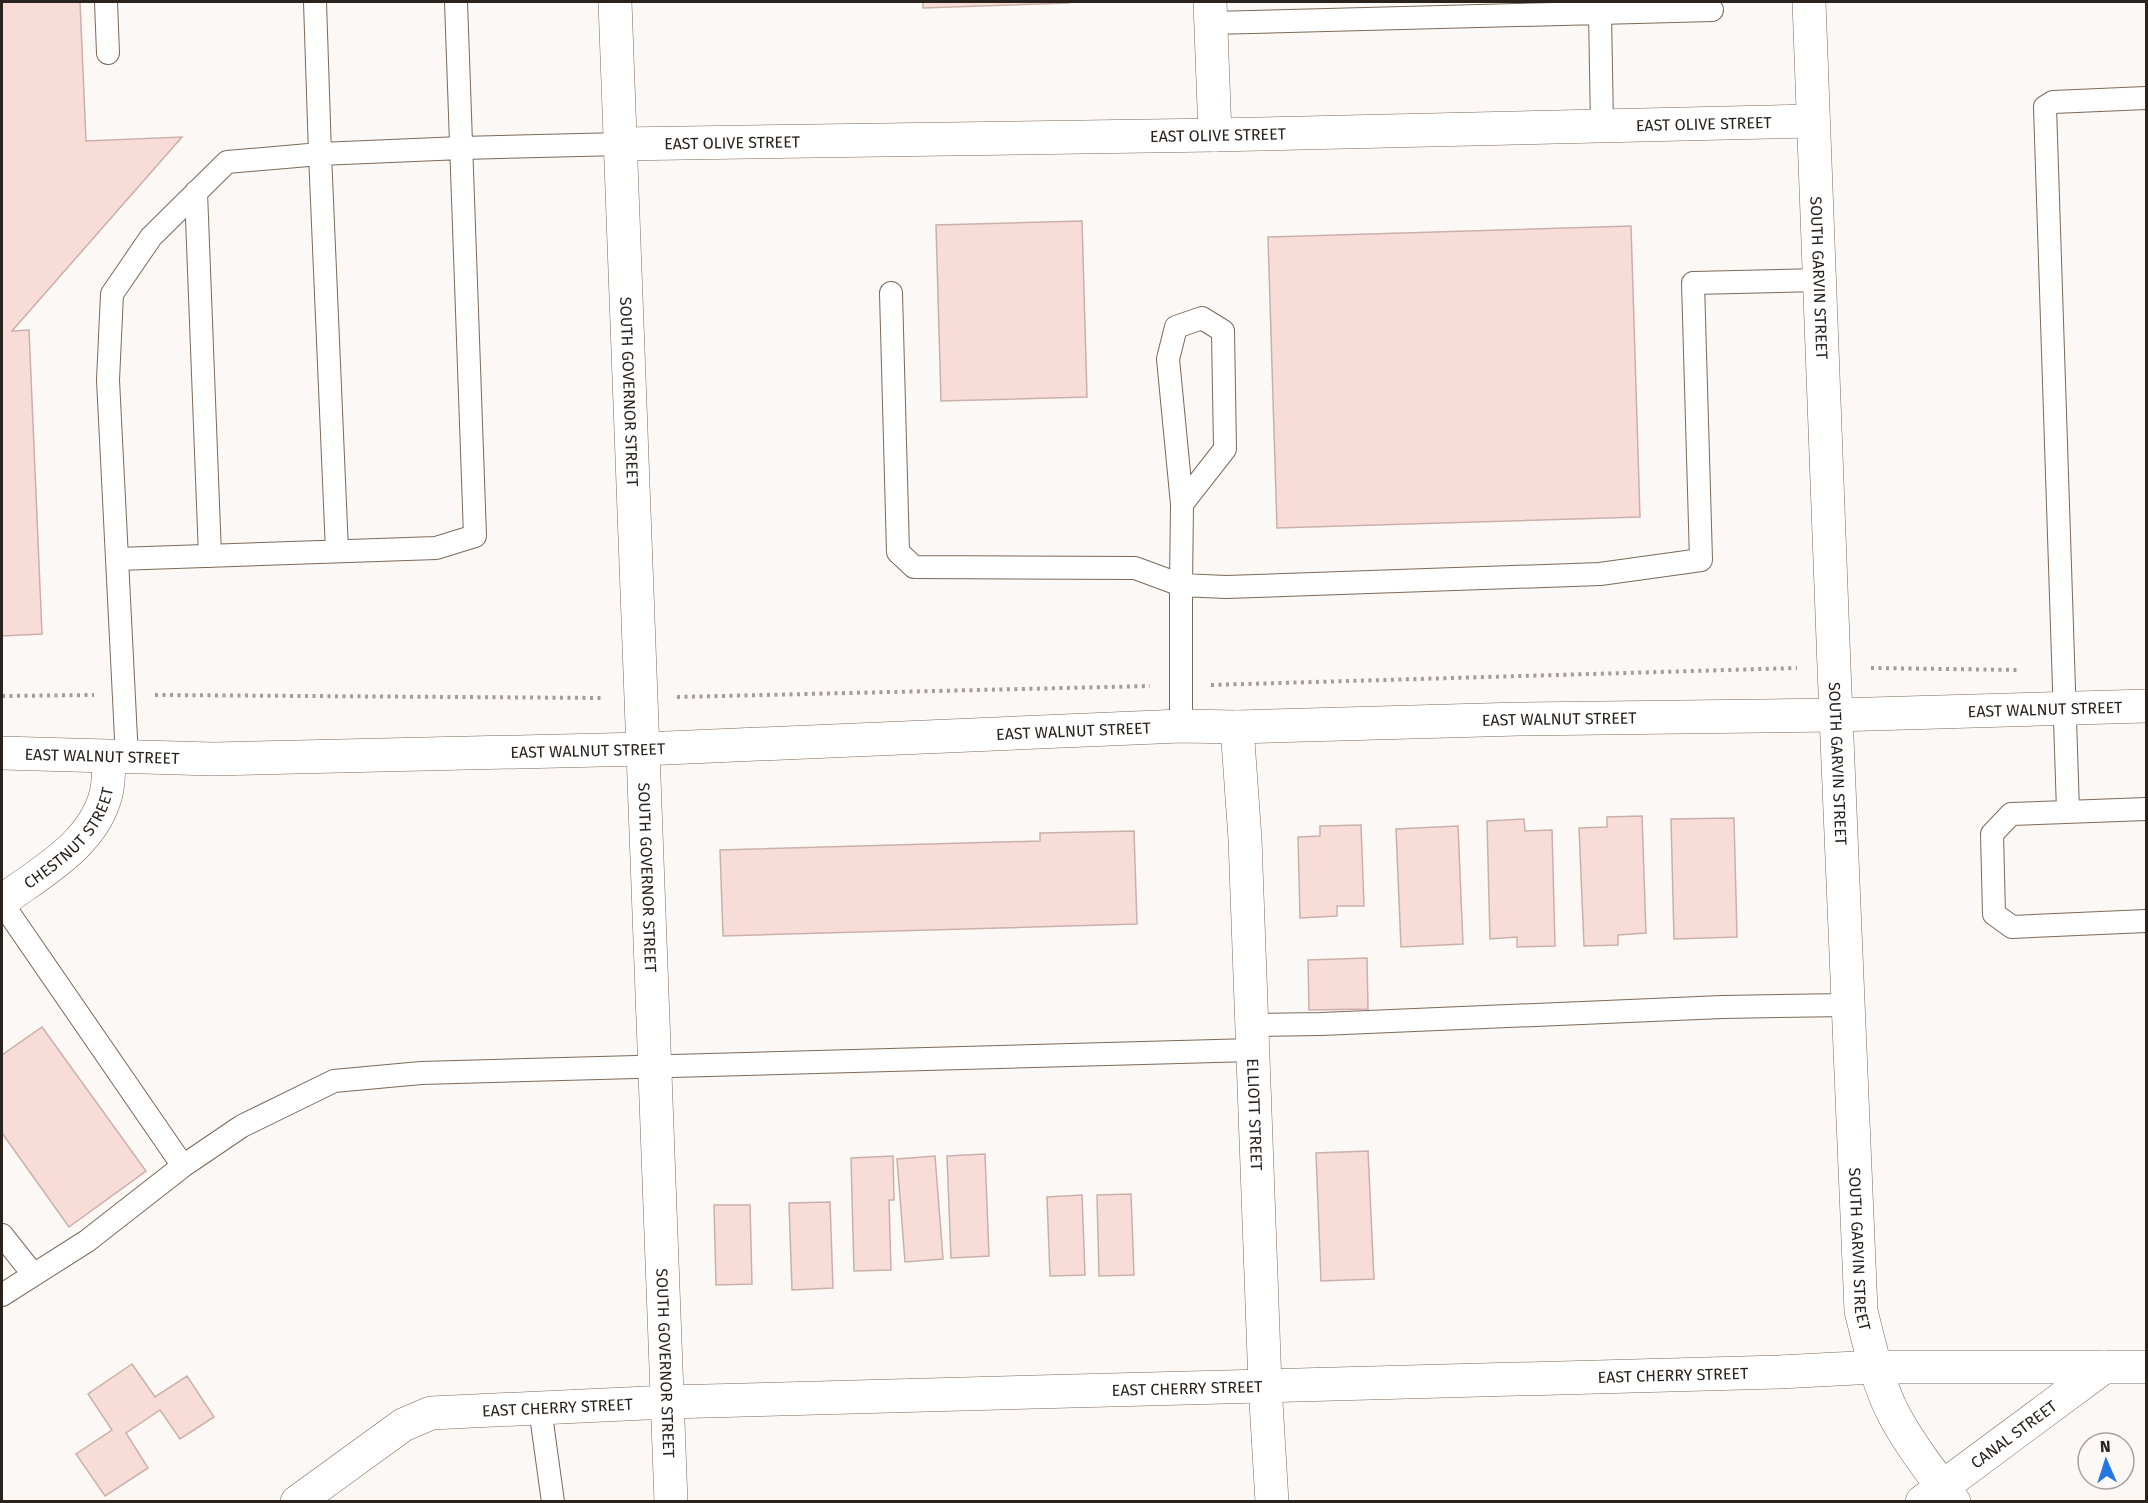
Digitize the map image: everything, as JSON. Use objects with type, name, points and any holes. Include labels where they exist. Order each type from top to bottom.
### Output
[{"type":"street","name":"SOUTH GOVERNOR STREET","points":[[615,2],[671,1502]]},
{"type":"street","name":"SOUTH GARVIN STREET","points":[[1809,2],[1861,1311],[1875,1367],[1893,1413],[1925,1465],[1940,1497]]},
{"type":"street","points":[[1211,12],[1215,135]]},
{"type":"street","name":"EAST OLIVE STREET","points":[[621,144],[1215,135],[1813,121]]},
{"type":"street","name":"EAST WALNUT STREET","points":[[2,753],[213,759],[643,749],[1181,726],[1237,727],[1519,718],[1836,714],[2146,706]]},
{"type":"street","name":"ELLIOTT STREET","points":[[1237,727],[1245,839],[1264,1385],[1272,1502]]},
{"type":"street","name":"CHESTNUT STREET","points":[[2,902],[70,851],[95,822],[118,758]]},
{"type":"street","name":"EAST CHERRY STREET","points":[[297,1502],[404,1425],[430,1413],[668,1402],[1779,1372],[1875,1367],[2104,1367]]},
{"type":"street","points":[[2104,1367],[2146,1367]]},
{"type":"street","name":"CANAL STREET","points":[[1940,1497],[2104,1367]]},
{"type":"lane","points":[[106,2],[108,53]]},
{"type":"lane","points":[[315,2],[337,551]]},
{"type":"lane","points":[[117,559],[436,548],[475,536],[456,2]]},
{"type":"lane","points":[[1211,12],[1712,10]]},
{"type":"lane","points":[[1600,12],[1602,126]]},
{"type":"lane","points":[[2068,811],[2046,107],[2053,102],[2146,98]]},
{"type":"lane","points":[[118,758],[124,695],[108,380],[112,294],[151,237],[227,162],[320,154],[461,147],[621,144]]},
{"type":"lane","points":[[196,192],[210,556]]},
{"type":"lane","points":[[891,293],[898,552],[914,567],[1135,568],[1181,585],[1226,586],[1600,574],[1701,560],[1693,283],[1819,280]]},
{"type":"lane","points":[[1181,726],[1182,504],[1168,359],[1176,327],[1202,318],[1223,331],[1225,449],[1182,504]]},
{"type":"lane","points":[[2146,809],[2011,814],[1992,834],[1994,914],[2012,927],[2146,921]]},
{"type":"lane","points":[[2,902],[183,1166]]},
{"type":"lane","points":[[2,1295],[87,1241],[183,1166],[242,1126],[334,1081],[421,1073],[655,1068],[1252,1038],[1321,1024],[1722,1007],[1848,1005]]},
{"type":"lane","points":[[2,1235],[33,1274]]},
{"type":"lane","points":[[540,1408],[553,1502]]},
{"type":"path","points":[[2,696],[641,698],[1834,667],[2064,670]]},
{"type":"building","points":[[2,2],[80,2],[86,141],[182,137],[12,331],[29,330],[42,634],[2,636]]},
{"type":"building","points":[[923,2],[1069,2],[1069,3],[923,8]]},
{"type":"building","points":[[1082,221],[1087,397],[941,401],[936,225]]},
{"type":"building","points":[[1631,226],[1640,517],[1277,528],[1268,237]]},
{"type":"building","points":[[1642,816],[1646,933],[1618,935],[1618,945],[1584,946],[1579,828],[1607,827],[1607,817]]},
{"type":"building","points":[[1734,818],[1737,937],[1674,939],[1671,819]]},
{"type":"building","points":[[1524,819],[1525,831],[1552,830],[1555,946],[1517,947],[1517,937],[1490,939],[1487,821]]},
{"type":"building","points":[[1361,825],[1364,906],[1337,906],[1337,916],[1300,918],[1298,837],[1320,836],[1320,826]]},
{"type":"building","points":[[1458,826],[1463,944],[1401,947],[1396,829]]},
{"type":"building","points":[[1134,831],[1137,924],[723,936],[720,850],[1040,841],[1040,833]]},
{"type":"building","points":[[1367,958],[1368,1009],[1309,1010],[1308,960]]},
{"type":"building","points":[[42,1027],[146,1171],[69,1227],[2,1133],[2,1055]]},
{"type":"building","points":[[1368,1151],[1374,1279],[1321,1281],[1316,1153]]},
{"type":"building","points":[[985,1154],[989,1256],[951,1258],[947,1156]]},
{"type":"building","points":[[893,1156],[894,1200],[889,1200],[891,1270],[854,1271],[851,1158]]},
{"type":"building","points":[[935,1156],[943,1259],[905,1262],[897,1159]]},
{"type":"building","points":[[1131,1194],[1134,1275],[1099,1276],[1097,1195]]},
{"type":"building","points":[[1082,1195],[1085,1275],[1050,1276],[1047,1197]]},
{"type":"building","points":[[830,1202],[833,1288],[792,1290],[789,1203]]},
{"type":"building","points":[[714,1205],[750,1205],[752,1284],[716,1285]]},
{"type":"building","points":[[132,1364],[155,1397],[187,1376],[214,1417],[180,1439],[160,1410],[126,1433],[148,1468],[105,1496],[76,1454],[112,1430],[88,1394]]}]
